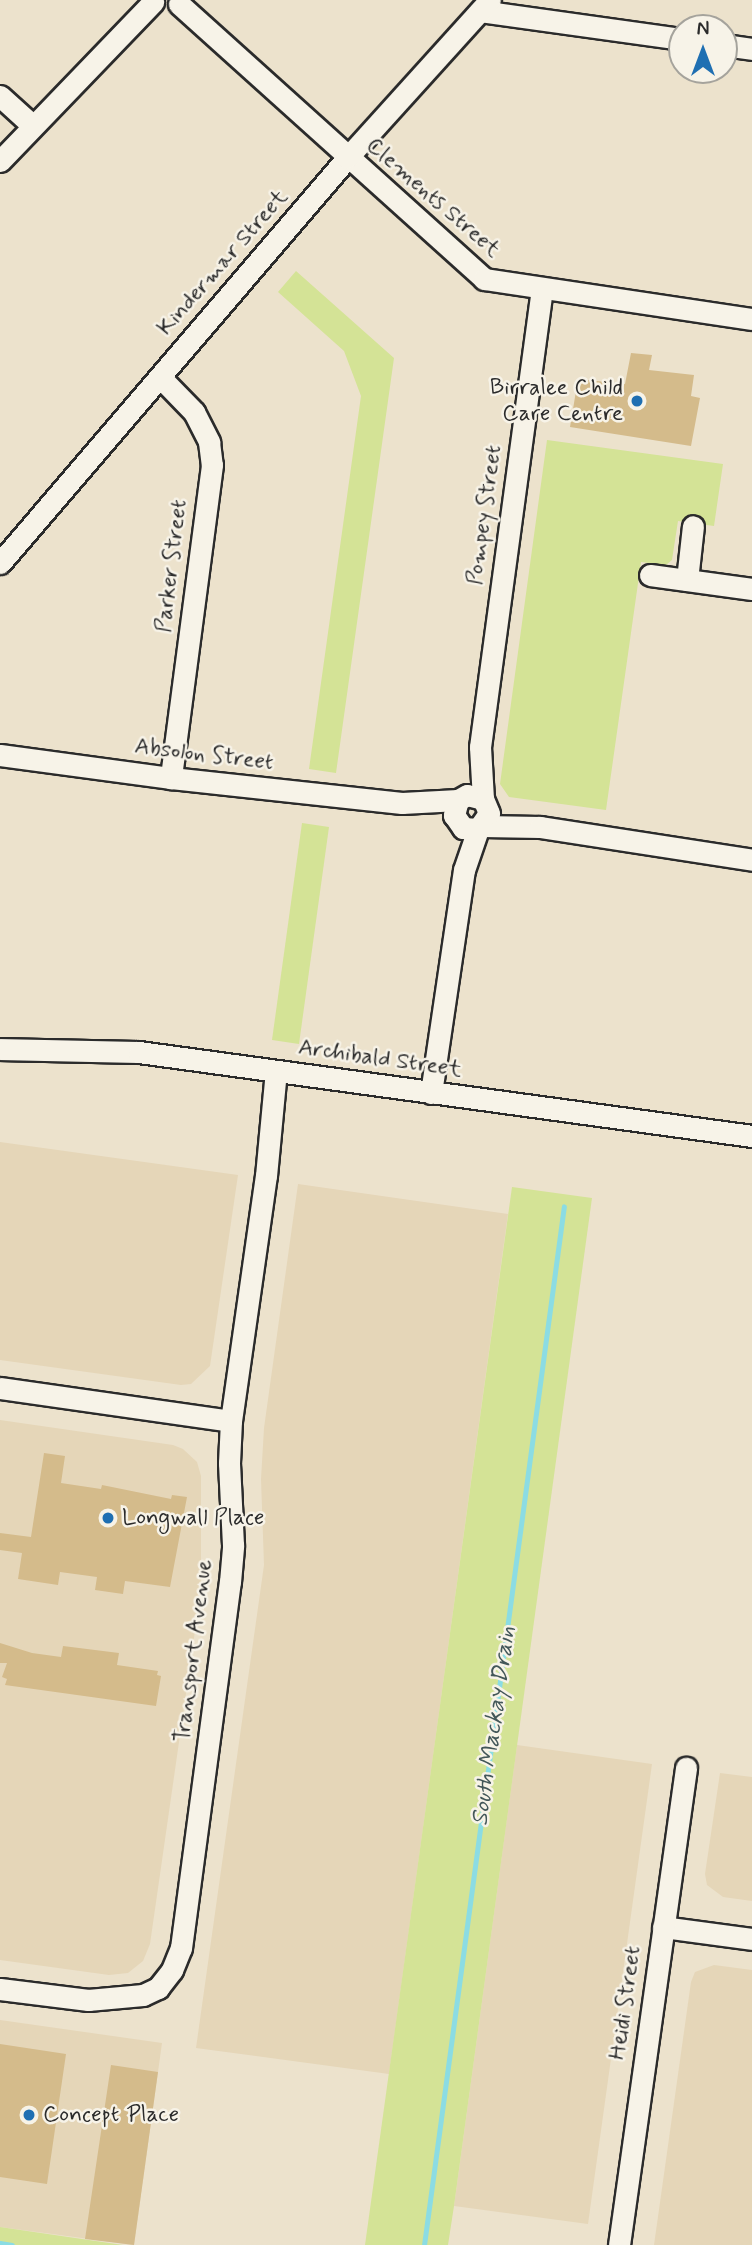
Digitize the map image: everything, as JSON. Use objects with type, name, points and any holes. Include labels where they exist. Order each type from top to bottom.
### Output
[{"type":"street","points":[[0,161],[153,1],[165,7],[181,2]]},
{"type":"street","name":"Clements Street","points":[[181,2],[347,158],[484,279],[542,290],[752,319]]},
{"type":"street","points":[[485,6],[668,37]]},
{"type":"street","name":"Kindermar Street","points":[[0,563],[347,158],[485,6]]},
{"type":"street","points":[[0,96],[32,125]]},
{"type":"street","name":"Pompey Street","points":[[431,1093],[464,870],[542,290]]},
{"type":"street","name":"Parker Street","points":[[160,377],[194,412],[209,442],[212,465],[171,778]]},
{"type":"street","points":[[687,580],[693,526]]},
{"type":"street","points":[[650,575],[752,589]]},
{"type":"street","name":"Absolon Street","points":[[0,755],[171,778],[402,803],[752,860]]},
{"type":"street","name":"Archibald Street","points":[[0,1049],[139,1052],[752,1136]]},
{"type":"street","name":"Transport Avenue","points":[[0,1989],[88,2000],[143,1995],[158,1988],[172,1970],[181,1948],[230,1582],[233,1545],[229,1463],[231,1421],[267,1176],[276,1071]]},
{"type":"street","points":[[0,1388],[231,1421]]},
{"type":"street","name":"Heidi Street","points":[[619,2245],[686,1768]]},
{"type":"street","points":[[663,1927],[752,1939]]},
{"type":"shaded area","points":[[0,1142],[238,1175],[210,1366],[191,1384],[181,1385],[0,1360]]},
{"type":"shaded area","points":[[298,1184],[508,1214],[389,2074],[196,2048],[264,1565],[261,1479],[264,1428]]},
{"type":"shaded area","points":[[0,1420],[173,1445],[183,1449],[197,1462],[201,1476],[201,1589],[150,1944],[143,1961],[128,1973],[109,1975],[0,1960]]},
{"type":"shaded area","points":[[517,1745],[652,1764],[588,2224],[454,2206]]},
{"type":"shaded area","points":[[720,1773],[752,1777],[752,1901],[723,1897],[707,1885],[705,1874]]},
{"type":"shaded area","points":[[714,1965],[752,1970],[752,2245],[654,2245],[691,1982],[695,1972]]},
{"type":"shaded area","points":[[0,2020],[162,2043],[134,2245],[0,2227]]},
{"type":"green space","points":[[296,271],[394,358],[336,773],[309,769],[361,396],[344,351],[278,292]]},
{"type":"green space","points":[[547,440],[723,464],[714,526],[678,521],[672,560],[666,565],[641,562],[606,810],[509,797],[500,784]]},
{"type":"green space","points":[[302,823],[329,827],[299,1044],[272,1040]]},
{"type":"green space","points":[[512,1187],[592,1198],[454,2206],[448,2245],[365,2245]]},
{"type":"green space","points":[[0,2227],[123,2245],[0,2245]]},
{"type":"building","points":[[631,353],[652,355],[649,370],[694,375],[691,396],[700,398],[691,446],[570,427],[578,379],[625,384]]},
{"type":"building","name":"Longwall Place","points":[[44,1453],[65,1456],[61,1483],[101,1489],[102,1485],[171,1499],[172,1495],[187,1497],[170,1587],[125,1581],[123,1594],[95,1590],[97,1577],[60,1572],[58,1585],[18,1579],[22,1553],[0,1550],[0,1533],[31,1537]]},
{"type":"building","points":[[0,1643],[32,1653],[61,1657],[63,1646],[119,1653],[117,1665],[158,1671],[157,1675],[161,1676],[156,1706],[5,1685],[7,1679],[2,1677],[7,1663],[0,1663]]},
{"type":"building","name":"Concept Place","points":[[0,2044],[66,2054],[47,2184],[0,2177]]},
{"type":"building","points":[[111,2065],[158,2072],[134,2245],[85,2239]]},
{"type":"waterway","name":"South Mackay Drain","points":[[424,2245],[564,1206]]},
{"type":"waterway","points":[[0,2243],[12,2245]]},
{"type":"place","name":"Birralee Child Care Centre","points":[[637,401]]},
{"type":"place","name":"Longwall Place","points":[[108,1518]]},
{"type":"place","name":"Concept Place","points":[[29,2115]]}]
